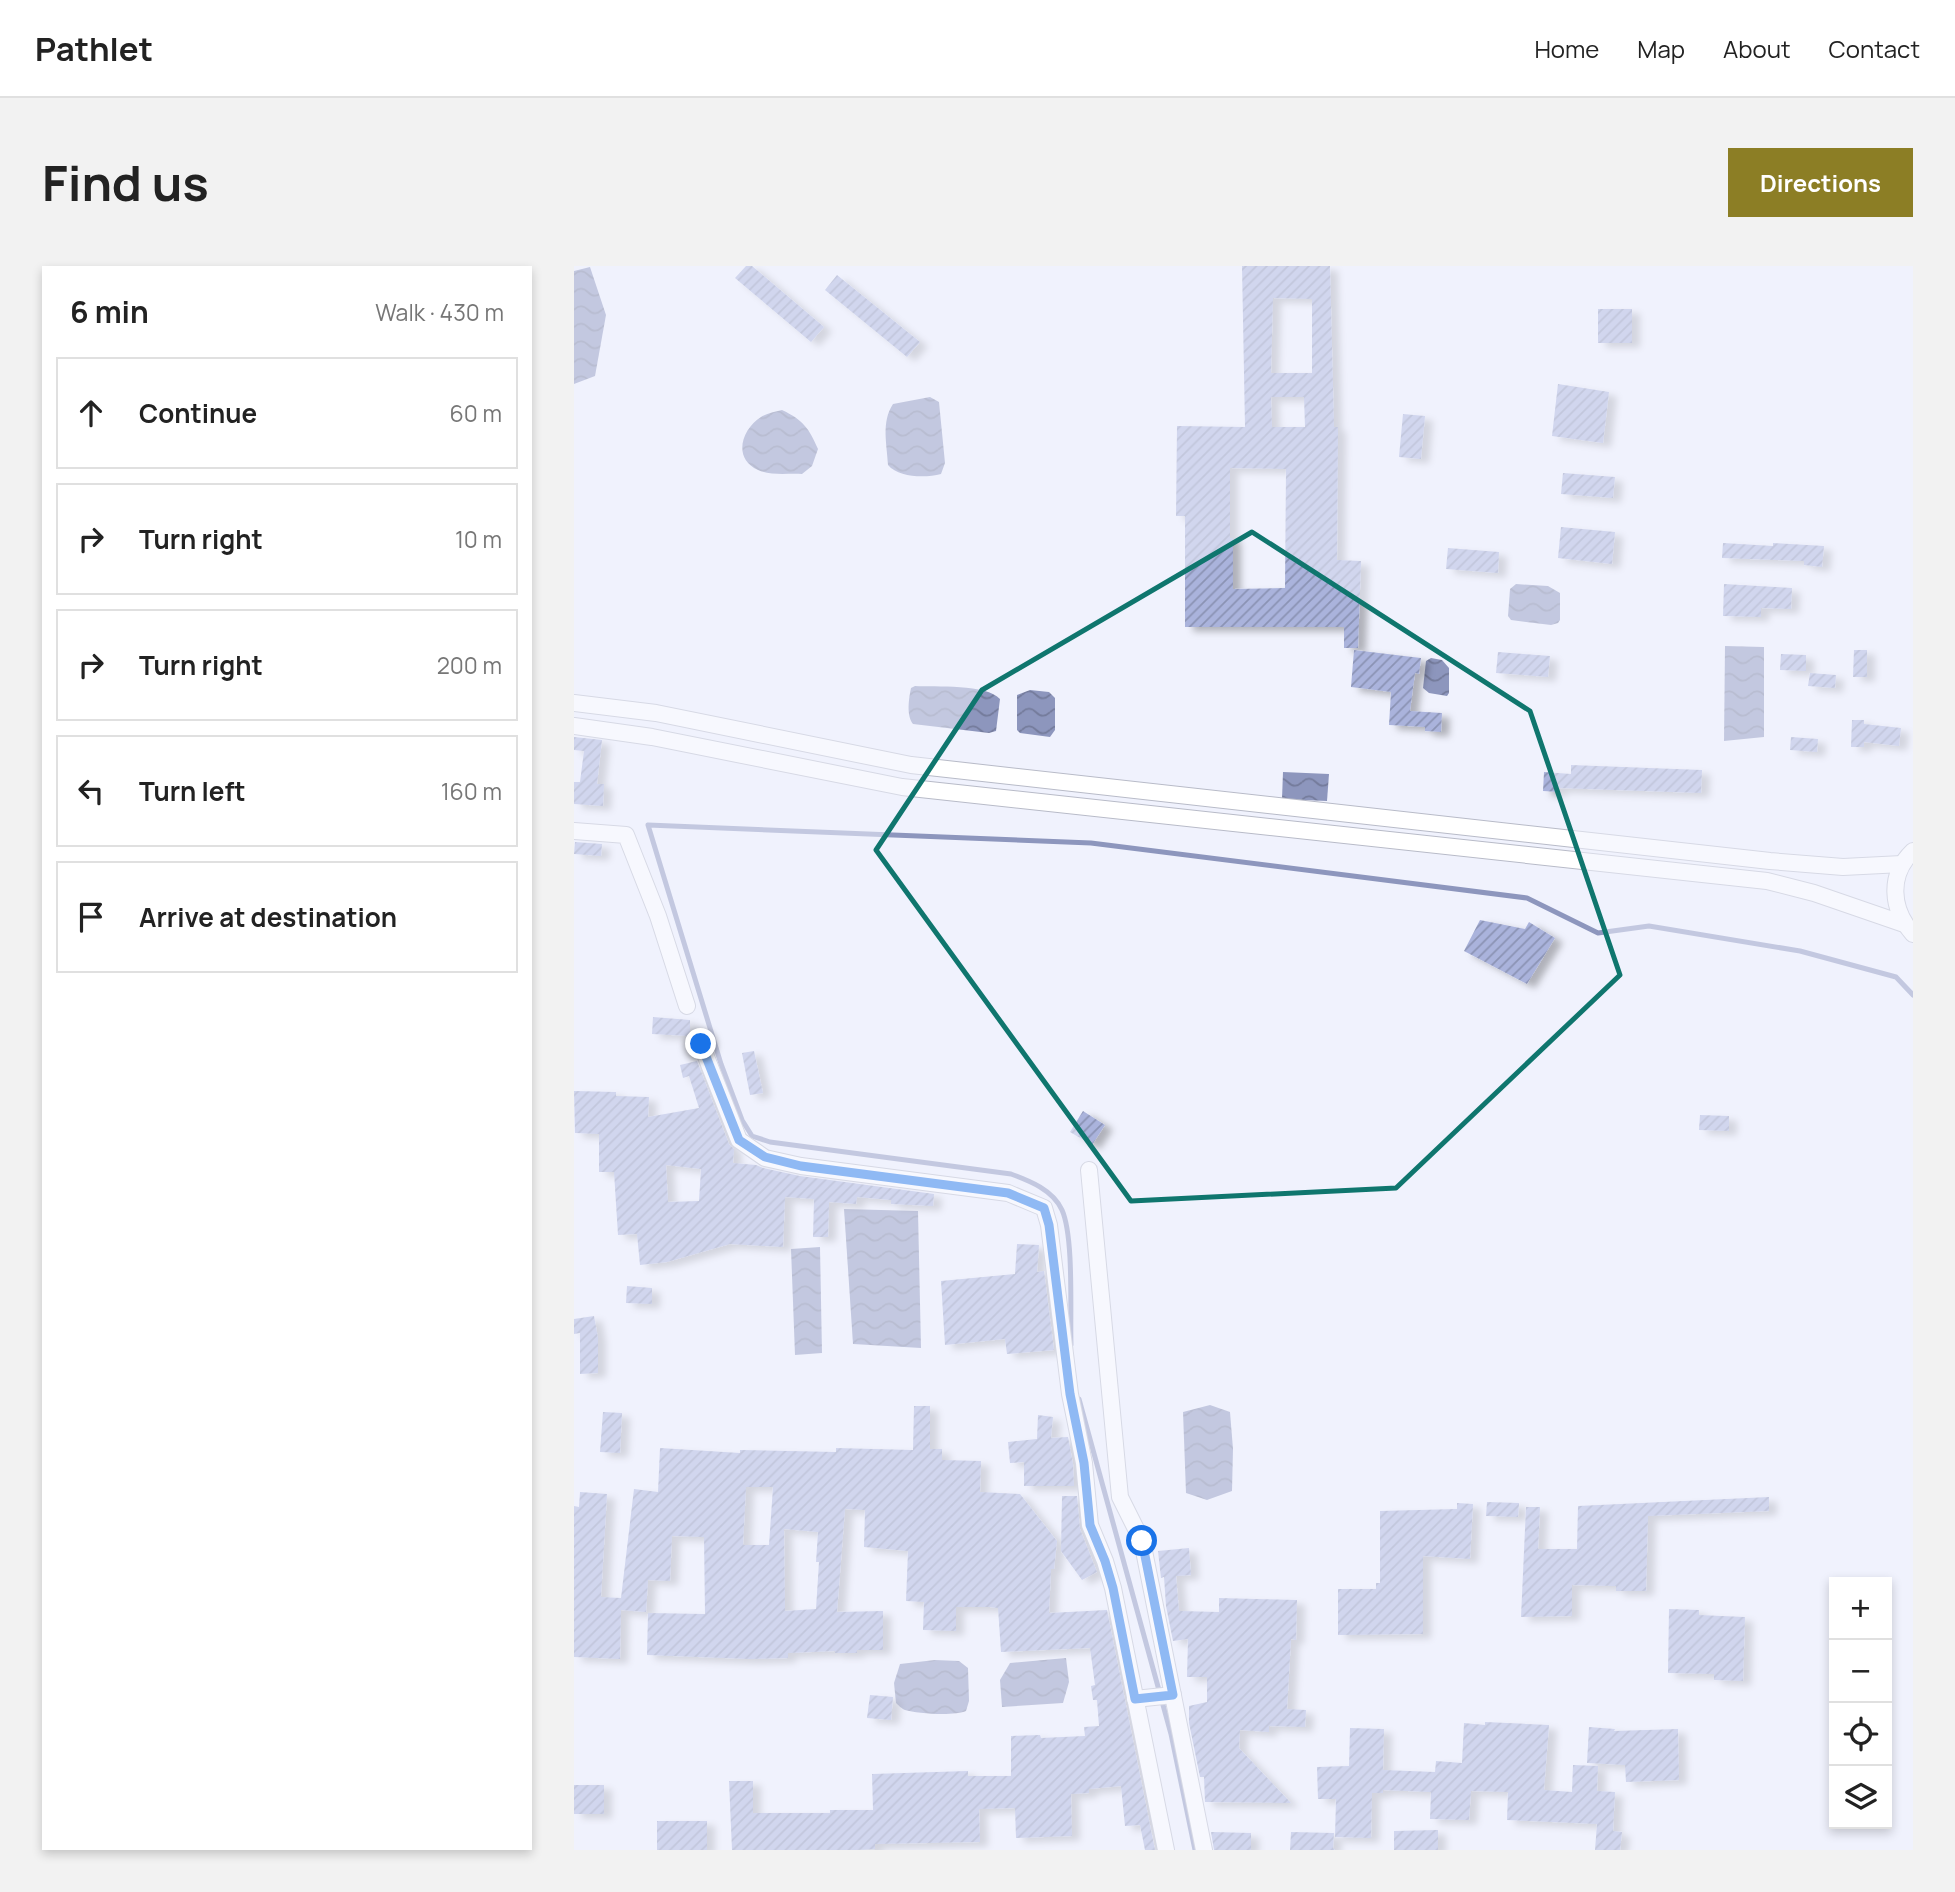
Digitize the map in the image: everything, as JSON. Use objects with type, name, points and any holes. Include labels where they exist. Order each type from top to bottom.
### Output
[{"type":"street","points":[[574,703],[656,713],[911,765],[1770,861],[1843,867],[1902,864]]},
{"type":"street","points":[[574,726],[652,737],[902,787],[1767,881],[1814,893],[1909,929]]},
{"type":"street","points":[[574,831],[626,835],[659,916],[687,1006]]},
{"type":"street","points":[[1909,929],[1898,913],[1895,888],[1902,864],[1913,851]]},
{"type":"street","points":[[701,1044],[739,1140],[765,1157],[801,1166],[1008,1193],[1044,1208],[1049,1225],[1070,1394],[1084,1463],[1090,1525],[1113,1588],[1166,1850]]},
{"type":"street","points":[[1089,1170],[1120,1497],[1142,1541],[1203,1850]]},
{"type":"street","points":[[1135,1699],[1173,1695]]},
{"type":"highlighted area","points":[[1252,532],[1530,711],[1620,975],[1396,1188],[1131,1201],[876,850],[982,690]]},
{"type":"water","points":[[590,267],[606,315],[595,376],[574,384],[574,271]]},
{"type":"water","points":[[930,397],[939,402],[945,463],[941,474],[906,475],[888,465],[886,433],[889,411],[893,404]]},
{"type":"water","points":[[782,410],[804,425],[818,449],[812,466],[802,474],[763,472],[750,465],[745,458],[745,436],[754,422]]},
{"type":"water","points":[[1516,584],[1548,586],[1560,593],[1558,623],[1551,625],[1511,620],[1508,616],[1510,589]]},
{"type":"water","points":[[1725,646],[1764,647],[1764,737],[1724,741]]},
{"type":"water","points":[[1431,658],[1442,660],[1449,668],[1447,696],[1429,693],[1423,688],[1426,661]]},
{"type":"water","points":[[960,687],[993,694],[1000,699],[996,731],[989,733],[913,724],[909,716],[909,706],[911,688]]},
{"type":"water","points":[[1030,690],[1049,692],[1055,698],[1055,730],[1050,737],[1020,733],[1017,730],[1017,695]]},
{"type":"water","points":[[1283,772],[1329,774],[1327,801],[1282,799]]},
{"type":"water","points":[[844,1209],[918,1211],[921,1348],[853,1344]]},
{"type":"water","points":[[820,1247],[822,1353],[795,1355],[791,1249]]},
{"type":"water","points":[[1210,1405],[1230,1412],[1232,1491],[1207,1500],[1186,1493],[1183,1412]]},
{"type":"water","points":[[1066,1658],[1069,1682],[1063,1703],[1002,1707],[1000,1680],[1010,1663]]},
{"type":"water","points":[[935,1660],[959,1661],[968,1668],[969,1701],[966,1711],[945,1714],[918,1713],[905,1710],[896,1703],[894,1683],[900,1664]]},
{"type":"building","points":[[746,266],[752,266],[824,327],[811,342],[735,278]]},
{"type":"building","points":[[1242,266],[1330,266],[1334,427],[1338,427],[1337,560],[1361,561],[1358,648],[1344,648],[1344,627],[1185,627],[1185,516],[1176,516],[1177,426],[1245,427]],"holes":[[[1273,298],[1312,299],[1312,373],[1271,373]],[[1271,397],[1304,397],[1305,427],[1272,427]],[[1230,468],[1286,469],[1285,588],[1233,589],[1233,538],[1230,538]]]},
{"type":"building","points":[[837,275],[920,342],[907,357],[825,290]]},
{"type":"building","points":[[1598,309],[1632,309],[1632,343],[1598,343]]},
{"type":"building","points":[[1558,384],[1609,392],[1603,443],[1552,436]]},
{"type":"building","points":[[1403,414],[1425,416],[1421,459],[1399,457]]},
{"type":"building","points":[[1563,473],[1615,477],[1613,498],[1561,494]]},
{"type":"building","points":[[1561,527],[1615,532],[1612,564],[1558,558]]},
{"type":"building","points":[[1723,543],[1824,546],[1822,567],[1804,565],[1804,561],[1722,558]]},
{"type":"building","points":[[1448,548],[1499,552],[1498,573],[1446,569]]},
{"type":"building","points":[[1724,584],[1792,588],[1791,609],[1761,608],[1761,617],[1723,616]]},
{"type":"building","points":[[1354,650],[1421,658],[1419,674],[1415,673],[1410,711],[1442,713],[1441,732],[1425,731],[1425,727],[1389,725],[1391,692],[1351,687]]},
{"type":"building","points":[[1854,650],[1867,650],[1867,677],[1853,677]]},
{"type":"building","points":[[1498,652],[1550,656],[1548,677],[1496,673]]},
{"type":"building","points":[[1781,654],[1806,655],[1806,671],[1780,670]]},
{"type":"building","points":[[1810,673],[1836,675],[1835,688],[1808,686]]},
{"type":"building","points":[[1852,720],[1901,728],[1899,746],[1864,742],[1864,747],[1851,747]]},
{"type":"building","points":[[574,737],[602,740],[597,784],[604,784],[603,806],[574,804],[574,782],[580,782],[584,751],[574,750]]},
{"type":"building","points":[[1791,737],[1818,739],[1817,752],[1790,750]]},
{"type":"building","points":[[1571,765],[1702,770],[1701,793],[1559,788],[1559,792],[1543,791],[1544,772],[1571,774]]},
{"type":"building","points":[[575,842],[602,844],[601,856],[574,854]]},
{"type":"building","points":[[1480,920],[1525,929],[1529,922],[1555,938],[1527,984],[1464,951]]},
{"type":"building","points":[[653,1017],[690,1020],[690,1036],[652,1034]]},
{"type":"building","points":[[754,1051],[763,1093],[750,1095],[742,1053]]},
{"type":"building","points":[[697,1061],[729,1144],[734,1149],[733,1163],[756,1165],[800,1176],[934,1194],[933,1206],[891,1204],[891,1200],[857,1197],[856,1204],[829,1202],[828,1237],[813,1237],[814,1199],[785,1197],[783,1247],[730,1244],[667,1262],[640,1265],[637,1234],[618,1235],[614,1172],[599,1172],[599,1134],[575,1133],[574,1091],[616,1092],[616,1096],[649,1097],[648,1117],[699,1108],[689,1076],[683,1078],[680,1065]],"holes":[[[666,1165],[701,1169],[699,1201],[668,1202]]]},
{"type":"building","points":[[1083,1111],[1105,1125],[1092,1145],[1070,1132]]},
{"type":"building","points":[[1700,1115],[1729,1116],[1729,1131],[1699,1130]]},
{"type":"building","points":[[1017,1244],[1039,1245],[1037,1272],[1044,1271],[1054,1350],[1007,1354],[1005,1339],[945,1345],[941,1281],[1015,1274]]},
{"type":"building","points":[[627,1286],[652,1288],[652,1304],[626,1303]]},
{"type":"building","points":[[594,1316],[598,1338],[598,1373],[580,1374],[580,1333],[574,1334],[574,1319]]},
{"type":"building","points":[[914,1406],[930,1406],[930,1449],[942,1449],[942,1460],[981,1461],[980,1492],[1020,1494],[1057,1541],[1054,1569],[1051,1569],[1049,1613],[1107,1610],[1155,1850],[1145,1850],[1140,1825],[1125,1826],[1121,1786],[1071,1794],[1072,1836],[1016,1838],[1015,1808],[979,1809],[980,1842],[875,1844],[875,1849],[856,1850],[732,1850],[729,1781],[753,1781],[753,1813],[873,1810],[872,1774],[968,1771],[968,1776],[1011,1776],[1011,1736],[1085,1736],[1084,1727],[1099,1726],[1097,1700],[1093,1700],[1091,1686],[1095,1685],[1090,1648],[1001,1652],[998,1608],[990,1607],[956,1607],[956,1631],[923,1630],[924,1602],[906,1601],[908,1551],[864,1547],[865,1510],[845,1509],[837,1612],[883,1611],[883,1650],[857,1650],[857,1653],[788,1653],[788,1658],[750,1659],[647,1655],[648,1613],[705,1614],[704,1537],[672,1536],[670,1581],[648,1580],[646,1612],[621,1610],[620,1659],[574,1657],[574,1506],[579,1507],[580,1492],[607,1494],[601,1597],[621,1598],[634,1489],[658,1492],[660,1448],[740,1453],[740,1450],[836,1452],[836,1448],[913,1450]],"holes":[[[746,1487],[773,1487],[769,1545],[743,1545]],[[784,1529],[818,1532],[816,1609],[785,1611]]]},
{"type":"building","points":[[603,1412],[622,1413],[620,1453],[600,1452]]},
{"type":"building","points":[[1038,1415],[1053,1417],[1051,1438],[1068,1437],[1074,1486],[1024,1486],[1024,1462],[1010,1463],[1008,1442],[1037,1439]]},
{"type":"building","points":[[1062,1496],[1077,1496],[1080,1529],[1097,1572],[1082,1580],[1061,1551]]},
{"type":"building","points":[[1769,1497],[1769,1511],[1648,1516],[1646,1591],[1616,1591],[1616,1586],[1572,1585],[1572,1616],[1521,1617],[1526,1507],[1540,1507],[1538,1549],[1577,1549],[1578,1506]]},
{"type":"building","points":[[1487,1502],[1519,1503],[1518,1517],[1486,1516]]},
{"type":"building","points":[[1457,1503],[1473,1504],[1470,1559],[1423,1556],[1423,1634],[1338,1635],[1338,1589],[1376,1589],[1376,1583],[1380,1583],[1380,1511],[1457,1509]]},
{"type":"building","points":[[1189,1548],[1191,1575],[1176,1576],[1179,1611],[1219,1612],[1219,1598],[1297,1600],[1296,1640],[1291,1639],[1287,1709],[1306,1710],[1305,1727],[1269,1726],[1269,1732],[1240,1730],[1239,1748],[1291,1803],[1205,1802],[1204,1777],[1200,1777],[1189,1723],[1189,1706],[1207,1702],[1207,1677],[1187,1677],[1188,1639],[1173,1641],[1158,1551]]},
{"type":"building","points":[[1669,1609],[1699,1610],[1699,1615],[1745,1617],[1743,1681],[1714,1680],[1714,1674],[1668,1673]]},
{"type":"building","points":[[870,1695],[893,1697],[891,1720],[867,1718]]},
{"type":"building","points":[[1485,1722],[1549,1725],[1544,1790],[1572,1792],[1573,1765],[1598,1766],[1597,1791],[1615,1792],[1613,1831],[1622,1832],[1620,1850],[1595,1850],[1597,1824],[1507,1820],[1508,1792],[1471,1791],[1469,1820],[1430,1819],[1431,1792],[1383,1790],[1383,1793],[1372,1793],[1371,1838],[1335,1837],[1336,1799],[1318,1799],[1317,1767],[1349,1766],[1350,1728],[1384,1729],[1383,1770],[1435,1772],[1436,1761],[1462,1763],[1464,1723],[1485,1725]]},
{"type":"building","points":[[1589,1727],[1615,1729],[1614,1731],[1678,1729],[1679,1780],[1626,1782],[1625,1765],[1587,1763]]},
{"type":"building","points":[[574,1785],[604,1785],[604,1814],[574,1814]]},
{"type":"building","points":[[657,1821],[707,1821],[707,1850],[657,1850]]},
{"type":"building","points":[[1438,1830],[1438,1850],[1394,1850],[1394,1831]]},
{"type":"building","points":[[1211,1832],[1251,1833],[1251,1850],[1214,1850]]},
{"type":"building","points":[[1291,1832],[1334,1833],[1335,1850],[1290,1850]]},
{"type":"waterway","points":[[1071,1345],[1070,1256],[1066,1222],[1058,1203],[1040,1187],[1011,1174],[770,1142],[752,1136],[742,1120],[721,1064],[648,825],[1091,843],[1527,898],[1598,933],[1649,926],[1800,951],[1896,977],[1913,995]]},
{"type":"waterway","points":[[1079,1399],[1171,1734],[1195,1850]]},
{"type":"route","points":[[701,1044],[739,1140],[765,1157],[801,1166],[1008,1193],[1044,1208],[1049,1225],[1070,1394],[1084,1463],[1090,1525],[1113,1588],[1135,1699],[1173,1695],[1142,1541]]}]
